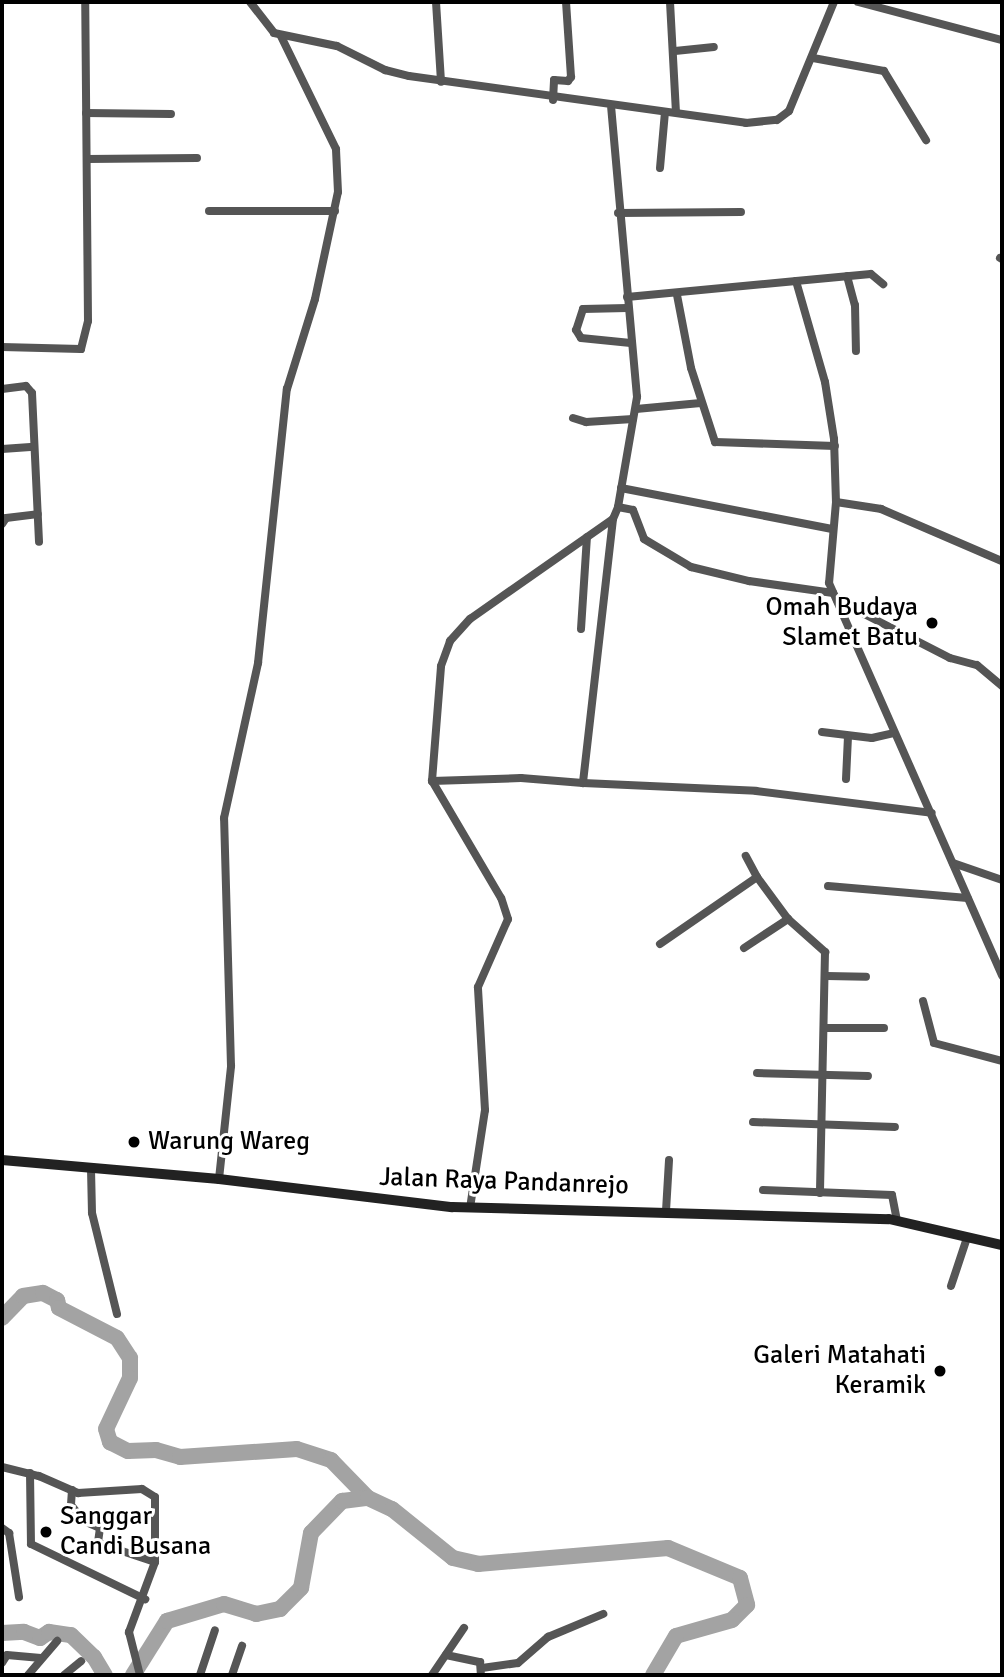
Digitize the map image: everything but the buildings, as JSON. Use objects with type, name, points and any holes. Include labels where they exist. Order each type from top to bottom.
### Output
[{"type":"main road","name":"Jalan Raya Pandanrejo","points":[[2,1160],[91,1170],[219,1179],[447,1207],[666,1211],[897,1220],[1002,1245]]},
{"type":"street","points":[[2,347],[81,349],[90,311],[85,2]]},
{"type":"street","points":[[250,2],[266,27],[281,36],[337,46],[384,70],[465,87],[553,93],[611,108],[665,111],[676,106],[746,123],[777,120],[794,104],[834,2]]},
{"type":"street","points":[[436,2],[441,82]]},
{"type":"street","points":[[553,93],[554,80],[571,77],[566,2]]},
{"type":"street","points":[[670,2],[675,51],[676,106]]},
{"type":"street","points":[[858,2],[1002,40]]},
{"type":"street","points":[[219,1179],[232,1066],[224,818],[258,663],[287,389],[315,299],[335,211],[336,149],[281,36]]},
{"type":"street","points":[[675,51],[713,47]]},
{"type":"street","points":[[813,58],[884,71],[926,140]]},
{"type":"street","points":[[583,783],[613,519],[618,507],[636,408],[611,108]]},
{"type":"street","points":[[660,168],[665,111]]},
{"type":"street","points":[[86,113],[171,114]]},
{"type":"street","points":[[87,159],[197,158]]},
{"type":"street","points":[[209,211],[335,211]]},
{"type":"street","points":[[618,213],[741,212]]},
{"type":"street","points":[[626,297],[677,295],[871,274],[883,284]]},
{"type":"street","points":[[847,276],[855,305],[856,351]]},
{"type":"street","points":[[796,281],[825,382],[835,446],[836,502],[828,573],[835,596],[893,733],[932,813],[1002,975]]},
{"type":"street","points":[[677,295],[708,430],[721,444],[835,446]]},
{"type":"street","points":[[627,308],[583,309],[576,330],[581,338],[631,343]]},
{"type":"street","points":[[2,389],[30,389],[39,542]]},
{"type":"street","points":[[636,408],[701,403]]},
{"type":"street","points":[[573,418],[586,422],[632,419]]},
{"type":"street","points":[[2,449],[34,447]]},
{"type":"street","points":[[621,488],[832,529]]},
{"type":"street","points":[[836,502],[881,509],[1002,561]]},
{"type":"street","points":[[618,507],[633,510],[644,540],[691,567],[749,581],[835,596],[950,657],[977,665],[1002,686]]},
{"type":"street","points":[[2,524],[6,518],[38,514]]},
{"type":"street","points":[[470,1208],[485,1110],[478,987],[507,927],[508,912],[432,781],[441,666],[450,641],[487,605],[613,519]]},
{"type":"street","points":[[581,629],[587,537]]},
{"type":"street","points":[[822,732],[848,737],[893,733]]},
{"type":"street","points":[[846,779],[848,737]]},
{"type":"street","points":[[432,781],[521,778],[756,791],[932,813]]},
{"type":"street","points":[[746,856],[757,877],[788,919],[824,948],[827,976],[820,1193]]},
{"type":"street","points":[[953,863],[1002,880]]},
{"type":"street","points":[[660,944],[757,877]]},
{"type":"street","points":[[828,886],[968,898]]},
{"type":"street","points":[[744,948],[788,919]]},
{"type":"street","points":[[827,976],[866,977]]},
{"type":"street","points":[[923,1001],[934,1043],[1002,1061]]},
{"type":"street","points":[[824,1028],[884,1028]]},
{"type":"street","points":[[757,1073],[823,1077],[868,1076]]},
{"type":"street","points":[[753,1122],[895,1127]]},
{"type":"street","points":[[666,1211],[669,1160]]},
{"type":"street","points":[[91,1170],[92,1213],[117,1314]]},
{"type":"street","points":[[763,1190],[892,1195],[897,1220]]},
{"type":"street","points":[[951,1286],[967,1238]]},
{"type":"street","points":[[2,1467],[30,1473],[72,1490],[102,1495],[132,1489],[150,1492],[158,1506],[153,1527],[155,1562],[145,1599],[131,1625],[134,1649],[141,1664],[140,1675]]},
{"type":"street","points":[[30,1473],[31,1544],[145,1599]]},
{"type":"street","points":[[72,1490],[71,1505],[84,1521],[100,1528],[97,1543],[155,1562]]},
{"type":"street","points":[[2,1528],[9,1533],[19,1597]]},
{"type":"street","points":[[446,1656],[480,1662],[482,1672],[518,1663],[548,1637],[603,1614]]},
{"type":"street","points":[[432,1675],[464,1628]]},
{"type":"street","points":[[201,1675],[215,1630]]},
{"type":"street","points":[[28,1675],[57,1641]]},
{"type":"street","points":[[232,1675],[242,1646]]},
{"type":"street","points":[[2,1663],[7,1655],[41,1658]]},
{"type":"street","points":[[64,1675],[81,1661]]},
{"type":"waterway","points":[[2,1318],[23,1296],[43,1293],[57,1300],[59,1308],[117,1338],[130,1358],[130,1378],[106,1429],[110,1442],[128,1451],[156,1450],[180,1457],[297,1449],[331,1460],[368,1498]]},
{"type":"waterway","points":[[133,1675],[167,1621],[224,1604],[256,1614],[280,1609],[301,1588],[311,1533],[342,1501],[368,1498],[392,1509],[453,1558],[478,1564],[668,1548],[740,1578],[747,1605],[732,1620],[676,1636],[653,1675]]},
{"type":"waterway","points":[[2,1633],[24,1632],[40,1638],[49,1632],[71,1635],[94,1657],[105,1675]]},
{"type":"place","name":"Omah Budaya Slamet Batu","points":[[932,623]]},
{"type":"place","name":"Warung Wareg","points":[[134,1142]]},
{"type":"place","name":"Galeri Matahati Keramik","points":[[940,1371]]},
{"type":"place","name":"Sanggar Candi Busana","points":[[46,1532]]}]
